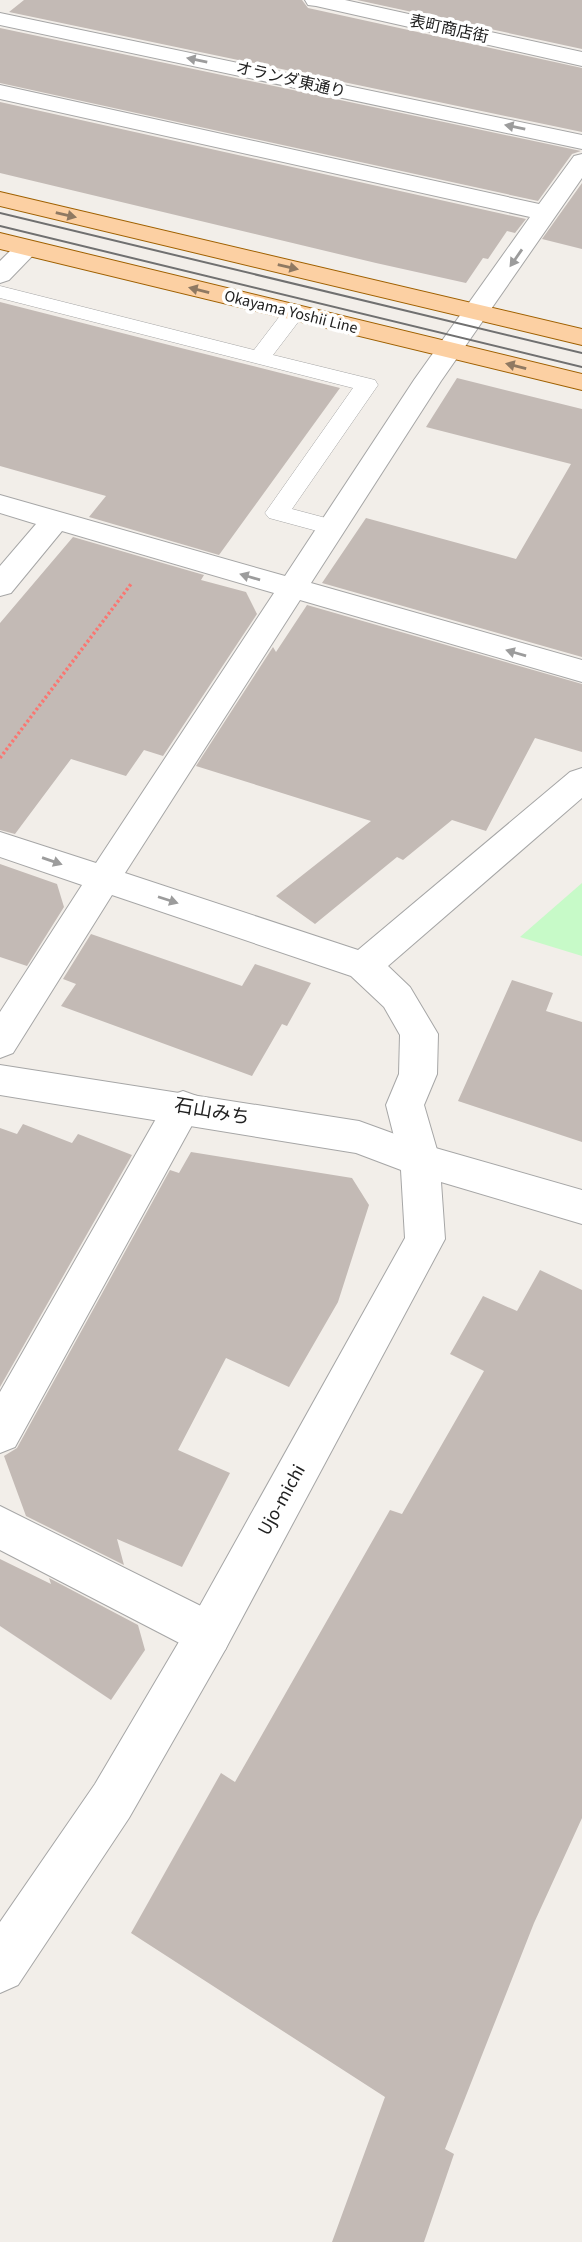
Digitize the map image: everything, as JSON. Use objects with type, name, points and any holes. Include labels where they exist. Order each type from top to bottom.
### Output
[{"type":"main road","points":[[0,199],[582,337]]},
{"type":"main road","name":"Okayama Yoshii Line","points":[[0,241],[582,382]]},
{"type":"street","name":"表町商店街","points":[[316,0],[582,59]]},
{"type":"street","name":"オランダ東通り","points":[[0,19],[582,142]]},
{"type":"street","points":[[0,92],[547,213]]},
{"type":"street","points":[[0,1043],[291,589],[449,350],[582,161]]},
{"type":"street","points":[[0,275],[27,248]]},
{"type":"street","points":[[0,504],[582,671]]},
{"type":"street","points":[[0,586],[55,520]]},
{"type":"street","points":[[0,844],[364,966],[582,780]]},
{"type":"street","name":"Ujo-michi","points":[[0,1967],[112,1801],[209,1634],[425,1239],[420,1160],[405,1105],[418,1074],[418,1034],[397,997],[364,966]]},
{"type":"street","name":"石山みち","points":[[0,1080],[183,1107],[359,1138],[420,1160]]},
{"type":"street","points":[[0,1433],[183,1107]]},
{"type":"street","points":[[420,1160],[582,1207]]},
{"type":"street","points":[[0,1527],[209,1634]]},
{"type":"lane","points":[[0,292],[367,385],[276,513],[332,527]]},
{"type":"lane","points":[[259,358],[294,313]]},
{"type":"path","points":[[0,758],[157,549]]},
{"type":"green space","points":[[582,883],[582,956],[520,937]]},
{"type":"building","points":[[24,0],[302,0],[308,8],[582,68],[582,132],[9,12]]},
{"type":"building","points":[[357,0],[582,0],[582,49]]},
{"type":"building","points":[[0,28],[581,151],[572,154],[538,201],[0,83]]},
{"type":"building","points":[[0,102],[526,219],[515,233],[507,231],[488,259],[483,258],[466,283],[376,263],[0,173]]},
{"type":"building","points":[[582,183],[582,249],[542,239]]},
{"type":"building","points":[[0,302],[340,388],[219,555],[89,517],[106,496],[0,466]]},
{"type":"building","points":[[457,378],[582,409],[582,657],[322,583],[366,518],[516,559],[571,464],[426,427]]},
{"type":"building","points":[[73,537],[204,575],[201,580],[246,592],[257,614],[163,756],[144,750],[126,776],[71,759],[15,834],[0,830],[0,623]]},
{"type":"building","points":[[307,605],[582,684],[582,752],[535,738],[486,831],[452,820],[403,860],[397,857],[315,924],[276,896],[371,821],[196,766],[273,647],[276,652]]},
{"type":"building","points":[[0,864],[57,884],[64,907],[27,966],[0,957]]},
{"type":"building","points":[[91,934],[242,986],[255,964],[311,983],[287,1026],[282,1024],[252,1076],[61,1006],[76,984],[63,979]]},
{"type":"building","points":[[512,980],[553,993],[546,1011],[582,1022],[582,1142],[458,1101]]},
{"type":"building","points":[[23,1124],[72,1143],[78,1134],[132,1155],[0,1387],[0,1128],[17,1134]]},
{"type":"building","points":[[191,1152],[352,1178],[369,1205],[338,1302],[289,1387],[226,1358],[178,1450],[230,1473],[182,1567],[117,1539],[124,1565],[26,1516],[4,1456],[17,1448],[170,1170],[179,1173]]},
{"type":"building","points":[[540,1270],[582,1290],[582,1818],[534,1923],[445,2149],[454,2154],[424,2242],[332,2242],[385,2097],[131,1933],[221,1773],[235,1782],[390,1510],[402,1514],[484,1371],[450,1354],[483,1296],[517,1311]]},
{"type":"building","points":[[0,1559],[51,1584],[49,1578],[138,1625],[145,1650],[111,1700],[0,1626]]},
{"type":"tram line","points":[[0,213],[582,353]]},
{"type":"tram line","points":[[0,226],[582,367]]}]
